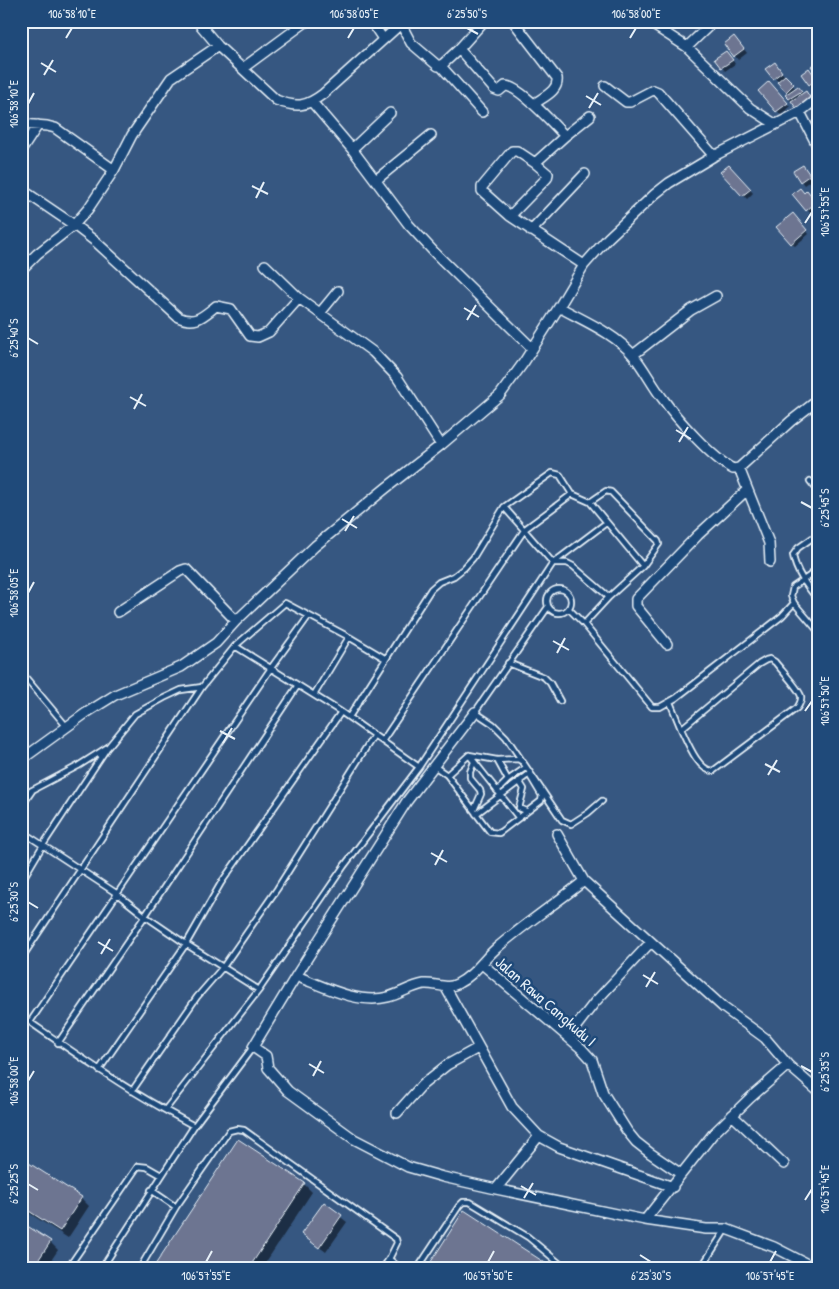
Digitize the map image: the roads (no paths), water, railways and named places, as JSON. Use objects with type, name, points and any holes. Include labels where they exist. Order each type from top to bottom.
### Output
[{"type":"street","points":[[197,21],[218,46],[276,100],[288,104],[301,105],[312,102],[323,94],[402,23],[411,42],[434,64],[440,65],[482,112]]},
{"type":"street","points":[[243,68],[307,21]]},
{"type":"street","points":[[371,21],[383,40]]},
{"type":"street","points":[[440,65],[459,49],[484,21]]},
{"type":"street","points":[[512,21],[557,78],[558,84],[556,88],[534,104]]},
{"type":"street","points":[[647,21],[688,47],[750,108],[775,124]]},
{"type":"street","points":[[688,47],[714,21]]},
{"type":"street","points":[[21,270],[37,254],[74,225],[88,209],[114,170],[132,135],[171,78],[218,46]]},
{"type":"street","points":[[459,49],[496,91],[508,86],[534,104],[564,136]]},
{"type":"street","points":[[605,86],[626,102],[630,102],[653,90],[658,92],[714,156]]},
{"type":"street","points":[[22,757],[115,695],[181,667],[216,643],[236,620],[315,546],[500,395],[524,362],[584,265],[608,238],[655,194],[669,183],[714,156],[800,112],[818,98]]},
{"type":"street","points":[[312,102],[352,149],[409,225],[532,348]]},
{"type":"street","points":[[800,112],[818,147]]},
{"type":"street","points":[[352,149],[390,113]]},
{"type":"street","points":[[534,163],[590,116]]},
{"type":"street","points":[[21,124],[55,128],[114,170]]},
{"type":"street","points":[[21,151],[38,125]]},
{"type":"street","points":[[376,180],[430,136]]},
{"type":"street","points":[[510,216],[548,178],[548,174],[517,151],[512,152],[482,187],[482,191],[510,216],[584,265]]},
{"type":"street","points":[[531,231],[585,174]]},
{"type":"street","points":[[21,188],[96,242],[178,317],[192,321],[216,306],[226,307],[231,309],[250,336],[258,337],[268,332],[299,298]]},
{"type":"street","points":[[265,265],[299,298],[373,352],[397,378],[441,445]]},
{"type":"street","points":[[320,313],[338,291]]},
{"type":"street","points":[[633,355],[691,310],[716,296]]},
{"type":"street","points":[[559,307],[616,340],[633,355],[664,400],[702,444],[733,469],[739,468],[791,421],[818,400]]},
{"type":"street","points":[[739,468],[769,544],[770,562]]},
{"type":"street","points":[[667,644],[636,606],[636,599],[698,535],[747,490]]},
{"type":"street","points":[[118,612],[180,571],[186,569],[236,620]]},
{"type":"street","points":[[475,712],[407,801],[253,1047],[266,1056],[268,1068],[288,1091],[354,1139],[408,1166],[443,1177],[645,1220],[726,1230],[774,1247],[815,1268]]},
{"type":"street","points":[[557,834],[584,881],[724,1008],[765,1038],[788,1065],[818,1091]]},
{"type":"street","points":[[296,976],[355,996],[375,999],[388,997],[423,984],[435,984],[446,988],[454,986],[463,981],[482,964],[497,947],[584,881]]},
{"type":"street","points":[[568,1037],[595,1002],[651,942]]},
{"type":"street","name":"Jalan Rawa Cangkudu I","points":[[482,964],[568,1037],[592,1060],[603,1093],[627,1131],[643,1148],[682,1174]]},
{"type":"street","points":[[446,988],[512,1107],[539,1136],[559,1147],[672,1187]]},
{"type":"street","points":[[398,1113],[422,1085],[447,1065],[478,1048]]},
{"type":"street","points":[[645,1220],[713,1134],[788,1065]]},
{"type":"street","points":[[732,1116],[784,1164]]},
{"type":"street","points":[[496,1189],[539,1136]]},
{"type":"lane","points":[[349,717],[431,590],[439,582],[454,576],[473,558],[504,507],[552,473],[560,474],[572,494],[590,502],[643,566]]},
{"type":"lane","points":[[810,481],[818,491]]},
{"type":"lane","points":[[584,624],[643,566],[658,548],[658,541],[611,492],[606,491],[590,502]]},
{"type":"lane","points":[[383,740],[525,529],[572,494]]},
{"type":"lane","points":[[504,507],[553,563]]},
{"type":"lane","points":[[165,1110],[259,990],[344,866],[419,767],[553,563],[606,523]]},
{"type":"lane","points":[[818,534],[798,548],[793,555],[794,563],[803,581],[818,600]]},
{"type":"lane","points":[[553,563],[567,563],[573,566],[610,597]]},
{"type":"lane","points":[[818,570],[794,587],[791,596],[794,603],[818,631]]},
{"type":"lane","points":[[812,574],[818,582]]},
{"type":"lane","points":[[548,607],[558,614],[566,612],[571,602],[569,595],[560,589],[553,590],[548,596],[548,607],[475,712],[494,724],[506,737],[551,801],[562,820],[572,824],[602,801]]},
{"type":"lane","points":[[21,959],[202,687],[235,646],[284,603],[386,659]]},
{"type":"lane","points":[[569,609],[584,624],[652,706],[660,707],[670,702],[753,640],[782,616],[794,603]]},
{"type":"lane","points":[[30,1022],[116,893],[308,616]]},
{"type":"lane","points":[[314,696],[349,637]]},
{"type":"lane","points":[[235,646],[342,712],[419,767]]},
{"type":"lane","points":[[670,702],[681,728],[703,767],[708,771],[713,771],[797,708],[801,696],[775,662],[770,659],[766,660],[681,728]]},
{"type":"lane","points":[[508,663],[544,677],[550,683],[560,701]]},
{"type":"lane","points":[[21,672],[67,727]]},
{"type":"lane","points":[[58,1043],[298,686]]},
{"type":"lane","points":[[21,882],[43,845],[108,747],[135,714],[181,690],[202,687]]},
{"type":"lane","points":[[99,1070],[186,944],[221,883],[342,712]]},
{"type":"lane","points":[[132,1092],[197,997],[223,966],[277,889],[374,735]]},
{"type":"lane","points":[[21,796],[78,766],[108,747]]},
{"type":"lane","points":[[434,766],[447,775],[490,832],[495,834],[499,834],[542,799],[520,760],[497,760],[469,755]]},
{"type":"lane","points":[[447,775],[469,755]]},
{"type":"lane","points":[[469,755],[518,817]]},
{"type":"lane","points":[[497,760],[508,780]]},
{"type":"lane","points":[[474,762],[470,778],[482,794],[475,812]]},
{"type":"lane","points":[[497,791],[508,780],[525,768]]},
{"type":"lane","points":[[475,812],[529,774]]},
{"type":"lane","points":[[519,781],[524,789],[518,808],[526,811]]},
{"type":"lane","points":[[21,807],[33,790]]},
{"type":"lane","points":[[21,832],[116,893],[145,916],[186,944],[259,990]]},
{"type":"lane","points":[[21,1016],[132,1092],[194,1126]]},
{"type":"lane","points":[[102,1268],[194,1126],[253,1047]]},
{"type":"lane","points":[[140,1268],[176,1207],[229,1131],[237,1129],[244,1130],[396,1240],[397,1243],[383,1268]]},
{"type":"lane","points":[[68,1268],[138,1166],[147,1166],[161,1175]]},
{"type":"lane","points":[[151,1190],[176,1207]]},
{"type":"lane","points":[[418,1268],[458,1206],[463,1202],[470,1202],[528,1237],[564,1268]]},
{"type":"lane","points":[[701,1268],[726,1230]]},
{"type":"lane","points":[[389,1259],[400,1268]]}]
